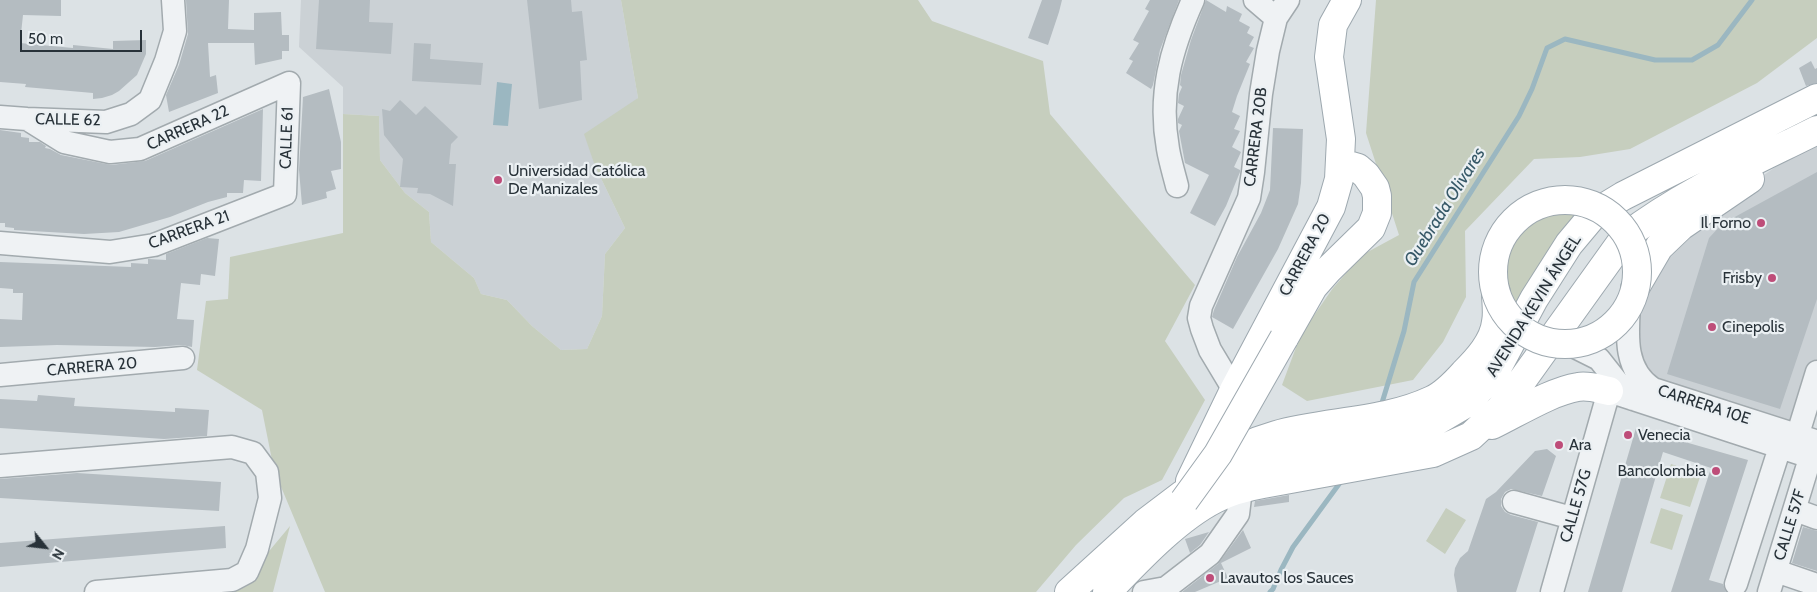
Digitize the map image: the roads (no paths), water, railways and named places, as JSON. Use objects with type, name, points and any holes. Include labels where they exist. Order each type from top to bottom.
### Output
[{"type":"main road","name":"CARRERA 20","points":[[1185,494],[1234,390],[1331,206],[1339,178],[1341,139],[1329,57],[1333,25],[1347,0]]},
{"type":"main road","points":[[1591,204],[1636,174],[1692,142],[1761,110],[1817,93]]},
{"type":"main road","name":"AVENIDA KEVIN ÁNGEL","points":[[1102,592],[1183,519],[1216,498],[1428,426],[1467,403],[1494,374],[1534,299],[1570,244],[1595,213],[1623,196],[1817,98]]},
{"type":"main road","name":"AVENIDA KEVIN ÁNGEL","points":[[1069,592],[1145,523],[1206,479],[1237,466],[1306,466],[1433,453],[1470,436],[1500,408],[1516,389],[1625,237],[1649,219],[1699,189],[1817,130]]},
{"type":"main road","points":[[1496,292],[1506,314],[1523,331],[1545,342],[1569,344],[1593,338],[1614,325],[1659,247],[1681,226],[1817,135]]},
{"type":"main road","points":[[1102,592],[1118,562],[1175,510],[1185,494],[1218,454],[1313,287],[1372,228],[1378,213],[1375,188],[1366,175],[1358,168],[1341,162]]},
{"type":"main road","points":[[1331,206],[1338,195],[1349,186],[1362,184],[1375,188]]},
{"type":"main road","points":[[1185,494],[1205,473],[1230,454],[1271,436],[1297,429],[1394,413],[1433,400],[1448,389],[1470,367],[1489,342],[1496,323],[1496,292],[1493,268],[1498,245],[1510,225],[1529,209],[1551,201],[1571,200],[1591,204],[1609,214],[1624,229],[1633,248],[1637,268],[1632,296]]},
{"type":"main road","points":[[1470,436],[1538,402],[1577,387],[1624,386]]},
{"type":"main road","points":[[1234,390],[1250,413],[1260,421],[1272,426],[1297,429]]},
{"type":"street","name":"CALLE 62","points":[[27,119],[106,122],[131,114],[150,100],[166,61],[175,31],[173,0]]},
{"type":"street","points":[[1177,186],[1168,149],[1164,110],[1168,71],[1178,33],[1193,0]]},
{"type":"street","points":[[1255,0],[1282,9]]},
{"type":"street","name":"CARRERA 20B","points":[[1234,390],[1218,364],[1199,318],[1201,306],[1249,198],[1254,172],[1261,94],[1282,9]]},
{"type":"street","name":"CARRERA 22","points":[[0,117],[27,119],[64,142],[110,152],[140,149],[289,83]]},
{"type":"street","name":"CALLE 61","points":[[285,194],[289,83]]},
{"type":"street","name":"CARRERA 21","points":[[0,243],[110,252],[154,245],[285,194]]},
{"type":"street","name":"CARRERA 10E","points":[[1632,296],[1627,329],[1630,359],[1624,386],[1804,447]]},
{"type":"street","points":[[1569,344],[1599,359],[1624,386]]},
{"type":"street","name":"CARRERA 20","points":[[0,375],[183,358]]},
{"type":"street","points":[[1736,584],[1804,447],[1817,372]]},
{"type":"street","name":"CALLE 57G","points":[[1552,592],[1572,518],[1624,386]]},
{"type":"street","points":[[0,466],[232,447],[253,453],[267,472],[270,498],[257,549],[247,572],[232,580],[96,592]]},
{"type":"street","name":"CALLE 57F","points":[[1769,592],[1795,510],[1804,447]]},
{"type":"street","points":[[1144,592],[1166,588],[1210,554],[1238,514],[1241,489]]},
{"type":"street","points":[[1514,502],[1572,518]]},
{"type":"street","points":[[1795,510],[1817,518]]},
{"type":"street","points":[[1776,571],[1817,585]]},
{"type":"street","points":[[1102,592],[1136,592]]},
{"type":"water","points":[[497,82],[512,84],[508,126],[493,125]]},
{"type":"waterway","name":"Quebrada Olivares","points":[[1381,406],[1404,331],[1414,282],[1519,116],[1532,89],[1547,48],[1565,39],[1655,60],[1692,60],[1718,45],[1752,0]]},
{"type":"waterway","name":"Quebrada Olivares","points":[[1270,592],[1293,547],[1342,480]]},
{"type":"place","name":"Universidad Católica De Manizales","points":[[498,180]]},
{"type":"place","name":"Il Forno","points":[[1761,223]]},
{"type":"place","name":"Frisby","points":[[1772,278]]},
{"type":"place","name":"Cinepolis","points":[[1712,327]]},
{"type":"place","name":"Venecia","points":[[1628,435]]},
{"type":"place","name":"Ara","points":[[1559,445]]},
{"type":"place","name":"Bancolombia","points":[[1716,471]]},
{"type":"place","name":"Lavautos los Sauces","points":[[1210,578]]}]
